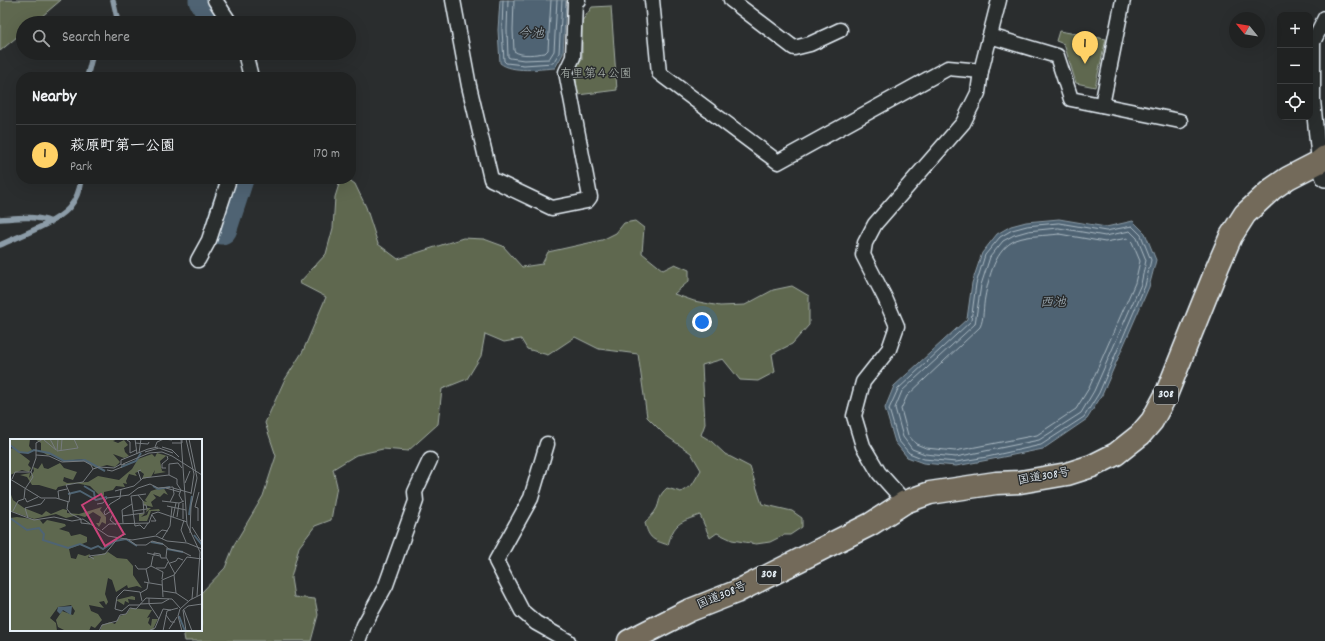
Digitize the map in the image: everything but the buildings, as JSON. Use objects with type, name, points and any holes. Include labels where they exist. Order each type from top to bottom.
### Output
[{"type":"highway","name":"国道308号","points":[[629,641],[688,611],[736,592],[867,526],[905,502],[930,492],[996,483],[1020,482],[1067,474],[1092,466],[1122,450],[1140,435],[1152,421],[1166,395],[1231,236],[1245,214],[1272,189],[1288,178],[1323,166]]},
{"type":"street","points":[[215,0],[225,16]]},
{"type":"street","points":[[453,0],[490,179],[552,208],[587,200],[590,197],[566,72],[573,57],[575,2],[578,0]]},
{"type":"street","points":[[652,0],[659,73],[778,162],[948,68],[981,71]]},
{"type":"street","points":[[731,0],[794,48],[810,44],[840,30]]},
{"type":"street","points":[[905,502],[879,473],[863,446],[854,416],[863,382],[889,349],[897,326],[885,298],[863,255],[865,243],[874,224],[963,123],[978,93],[981,71],[999,0]]},
{"type":"street","points":[[1102,105],[1123,0]]},
{"type":"street","points":[[1323,166],[1313,100],[1313,42],[1325,18]]},
{"type":"street","points":[[990,36],[1056,56],[1071,99],[1180,121]]},
{"type":"street","points":[[247,60],[250,72]]},
{"type":"street","points":[[198,260],[209,240],[227,184]]},
{"type":"street","points":[[546,444],[531,498],[496,561],[522,611],[536,623],[568,641]]},
{"type":"street","points":[[358,641],[364,625],[386,585],[416,501],[415,492],[430,460]]},
{"type":"green space","points":[[0,0],[61,0],[42,16],[16,16],[16,38],[0,51]]},
{"type":"green space","name":"有里第４公園","points":[[611,6],[617,90],[578,95],[576,72],[582,59],[582,21],[592,7]]},
{"type":"green space","points":[[1059,31],[1106,39],[1095,87],[1076,83],[1064,44],[1056,41]]},
{"type":"green space","points":[[339,184],[355,184],[366,207],[378,244],[398,259],[463,238],[484,239],[503,246],[522,267],[542,264],[548,252],[602,240],[616,233],[624,223],[635,221],[644,228],[642,253],[663,270],[675,264],[689,270],[689,281],[674,294],[694,301],[720,306],[745,305],[773,290],[792,286],[809,296],[809,325],[792,344],[772,354],[775,372],[758,381],[740,380],[723,359],[702,365],[705,424],[701,435],[711,441],[725,454],[750,467],[762,504],[792,511],[802,518],[802,527],[790,535],[784,535],[770,542],[756,544],[732,540],[717,533],[710,538],[700,515],[679,524],[675,528],[668,545],[655,540],[650,536],[645,523],[656,510],[662,493],[667,488],[681,492],[692,485],[701,470],[691,453],[665,435],[647,417],[638,354],[599,349],[575,337],[548,355],[527,349],[521,339],[504,342],[485,334],[481,356],[467,379],[442,389],[438,424],[408,451],[383,449],[356,455],[333,469],[337,486],[331,520],[315,526],[299,547],[291,578],[294,597],[315,599],[318,615],[311,641],[185,641],[183,631],[202,631],[202,592],[225,568],[235,543],[263,496],[276,456],[265,423],[284,381],[303,351],[326,297],[299,283],[326,254],[333,228],[335,197]]},
{"type":"water","name":"今池","points":[[500,0],[566,0],[563,54],[555,68],[519,69],[505,66],[500,63],[498,30]]},
{"type":"water","name":"西池","points":[[1059,219],[1106,227],[1133,221],[1145,233],[1156,260],[1149,287],[1102,395],[1087,419],[1043,449],[956,466],[923,463],[907,457],[895,442],[885,408],[894,386],[967,319],[972,283],[982,253],[997,234],[1011,226],[1026,222]]},
{"type":"waterway","points":[[113,0],[117,16]]},
{"type":"waterway","points":[[205,0],[215,16]]},
{"type":"waterway","points":[[88,72],[91,60]]},
{"type":"waterway","points":[[0,245],[46,224],[63,214],[76,198],[80,184]]},
{"type":"waterway","points":[[221,228],[235,184]]},
{"type":"waterway","points":[[0,219],[39,218],[51,222]]},
{"type":"place","name":"萩原町第一公園","points":[[1085,64]]}]
